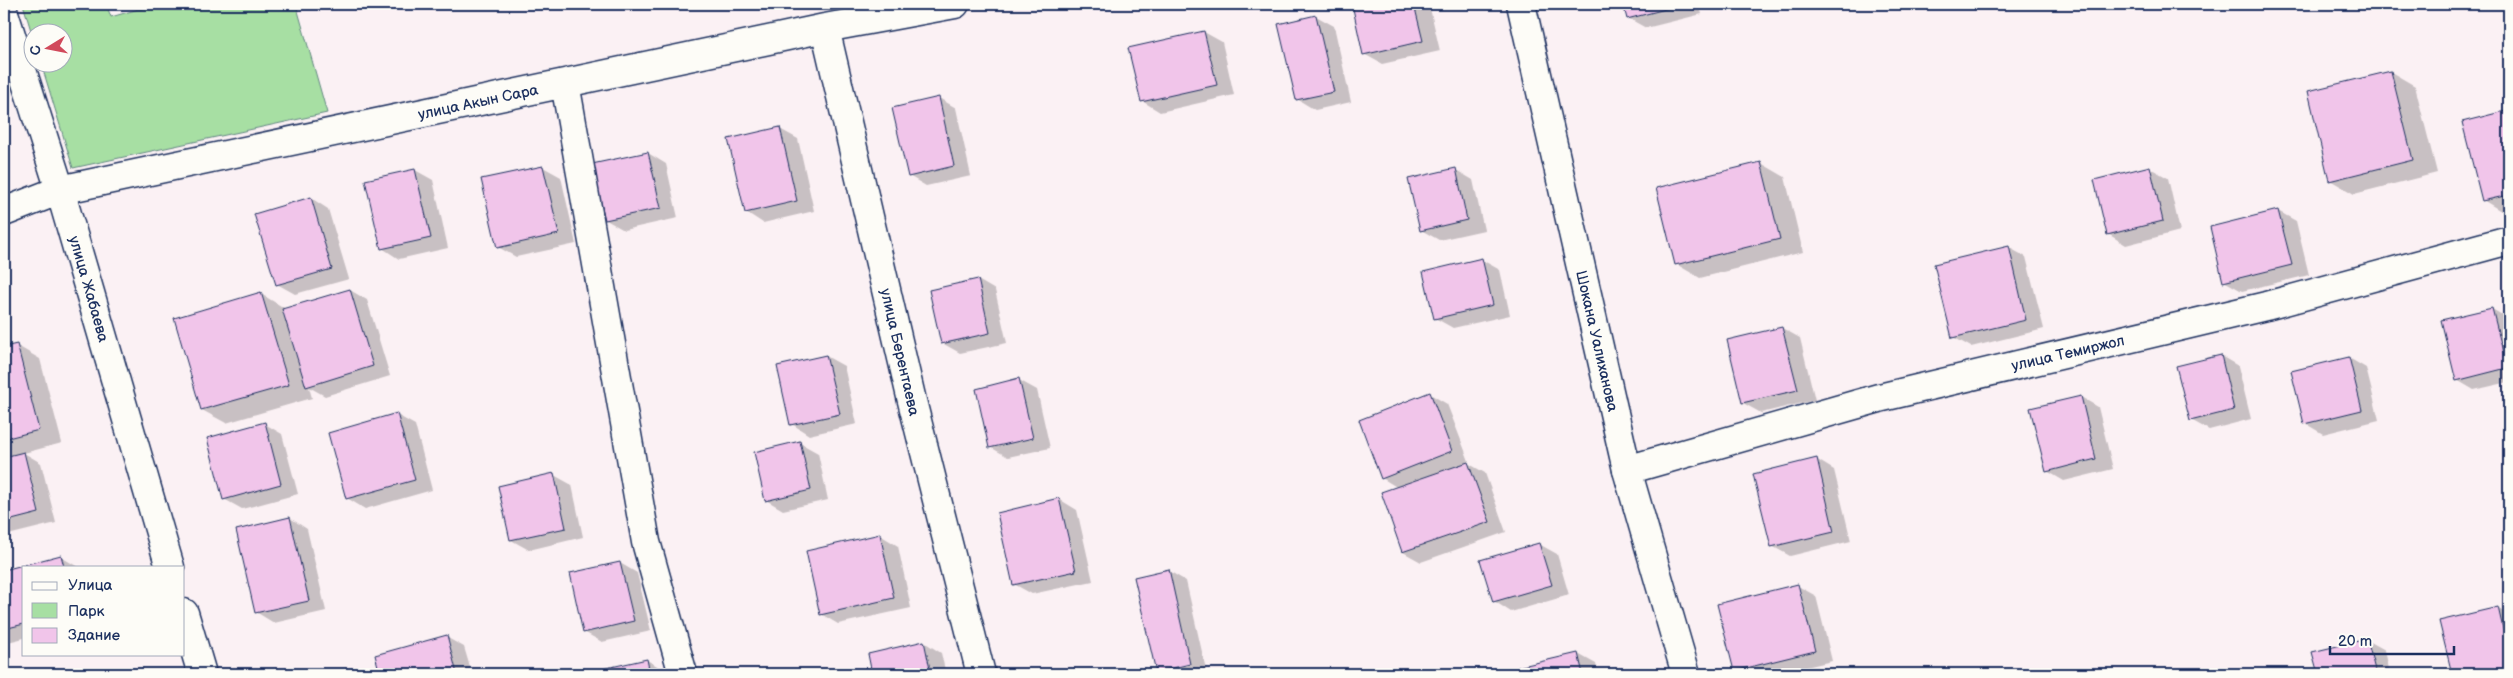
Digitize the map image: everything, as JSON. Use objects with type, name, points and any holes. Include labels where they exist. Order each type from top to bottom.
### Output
[{"type":"street","name":"улица Акын Сара","points":[[4,212],[60,190],[825,28],[955,4]]},
{"type":"street","name":"Шокана Уалиханова","points":[[1520,4],[1627,470],[1686,674]]},
{"type":"street","name":"улица Жабаева","points":[[4,13],[60,190],[170,566]]},
{"type":"street","name":"улица Берентаева","points":[[825,28],[912,401],[981,674]]},
{"type":"street","points":[[566,83],[646,542],[683,674]]},
{"type":"street","name":"улица Темиржол","points":[[1627,470],[1878,398],[2266,306],[2509,240]]},
{"type":"street","points":[[185,616],[202,674]]},
{"type":"green space","points":[[23,4],[106,4],[111,17],[156,4],[296,4],[327,113],[73,168],[44,72],[72,72],[72,22],[28,22]]},
{"type":"building","points":[[1352,4],[1414,4],[1423,41],[1363,55]]},
{"type":"building","points":[[1623,4],[1685,4],[1627,19]]},
{"type":"building","points":[[1316,15],[1334,92],[1296,100],[1278,24]]},
{"type":"building","points":[[1204,31],[1217,85],[1141,102],[1128,48]]},
{"type":"building","points":[[2391,71],[2413,160],[2329,181],[2308,91]]},
{"type":"building","points":[[939,97],[954,166],[908,177],[892,108]]},
{"type":"building","points":[[2509,110],[2509,195],[2482,201],[2462,122]]},
{"type":"building","points":[[780,127],[797,201],[745,213],[728,139]]},
{"type":"building","points":[[648,152],[661,208],[605,220],[592,164]]},
{"type":"building","points":[[1761,162],[1780,239],[1675,265],[1656,188]]},
{"type":"building","points":[[543,166],[559,234],[497,248],[481,179]]},
{"type":"building","points":[[2150,166],[2163,221],[2107,235],[2094,180]]},
{"type":"building","points":[[1456,168],[1467,220],[1420,231],[1408,179]]},
{"type":"building","points":[[415,169],[431,238],[381,249],[365,180]]},
{"type":"building","points":[[311,197],[332,269],[276,285],[254,214]]},
{"type":"building","points":[[2278,210],[2292,265],[2223,282],[2210,227]]},
{"type":"building","points":[[2009,246],[2026,320],[1952,338],[1934,264]]},
{"type":"building","points":[[1482,258],[1493,305],[1434,319],[1423,272]]},
{"type":"building","points":[[978,279],[990,333],[941,344],[929,290]]},
{"type":"building","points":[[350,289],[373,366],[306,387],[282,309]]},
{"type":"building","points":[[261,292],[289,385],[201,410],[174,318]]},
{"type":"building","points":[[2492,308],[2507,368],[2456,381],[2441,320]]},
{"type":"building","points":[[1782,327],[1798,390],[1742,403],[1727,340]]},
{"type":"building","points":[[17,344],[39,430],[4,439],[4,347]]},
{"type":"building","points":[[826,355],[840,414],[790,425],[777,366]]},
{"type":"building","points":[[2221,355],[2234,410],[2190,421],[2176,366]]},
{"type":"building","points":[[2349,357],[2362,410],[2304,424],[2291,371]]},
{"type":"building","points":[[1019,378],[1033,438],[989,448],[976,389]]},
{"type":"building","points":[[1430,392],[1452,451],[1381,479],[1359,420]]},
{"type":"building","points":[[2081,396],[2096,459],[2046,472],[2030,408]]},
{"type":"building","points":[[397,413],[415,480],[346,499],[328,433]]},
{"type":"building","points":[[265,422],[281,484],[223,500],[207,438]]},
{"type":"building","points":[[800,441],[811,490],[765,501],[754,452]]},
{"type":"building","points":[[24,452],[39,513],[4,522],[4,457]]},
{"type":"building","points":[[1817,458],[1834,532],[1771,547],[1753,474]]},
{"type":"building","points":[[1468,462],[1490,522],[1402,552],[1381,492]]},
{"type":"building","points":[[554,473],[566,528],[510,540],[498,486]]},
{"type":"building","points":[[1059,498],[1076,571],[1013,585],[997,513]]},
{"type":"building","points":[[290,517],[309,601],[255,613],[236,530]]},
{"type":"building","points":[[880,534],[894,598],[820,615],[806,551]]},
{"type":"building","points":[[1539,543],[1552,585],[1493,602],[1480,560]]},
{"type":"building","points":[[61,555],[64,566],[22,566],[22,624],[4,629],[4,570]]},
{"type":"building","points":[[620,562],[634,621],[583,633],[570,573]]},
{"type":"building","points":[[1169,569],[1190,664],[1156,672],[1134,577]]},
{"type":"building","points":[[1798,584],[1815,651],[1734,671],[1717,604]]},
{"type":"building","points":[[2498,607],[2509,655],[2509,674],[2452,674],[2439,621]]},
{"type":"building","points":[[447,635],[457,674],[380,674],[375,655]]},
{"type":"building","points":[[2367,639],[2376,674],[2318,674],[2312,652]]},
{"type":"building","points":[[924,641],[931,674],[872,674],[868,654]]},
{"type":"building","points":[[1578,653],[1583,674],[1520,674],[1518,667]]},
{"type":"building","points":[[647,659],[650,674],[580,674]]}]
